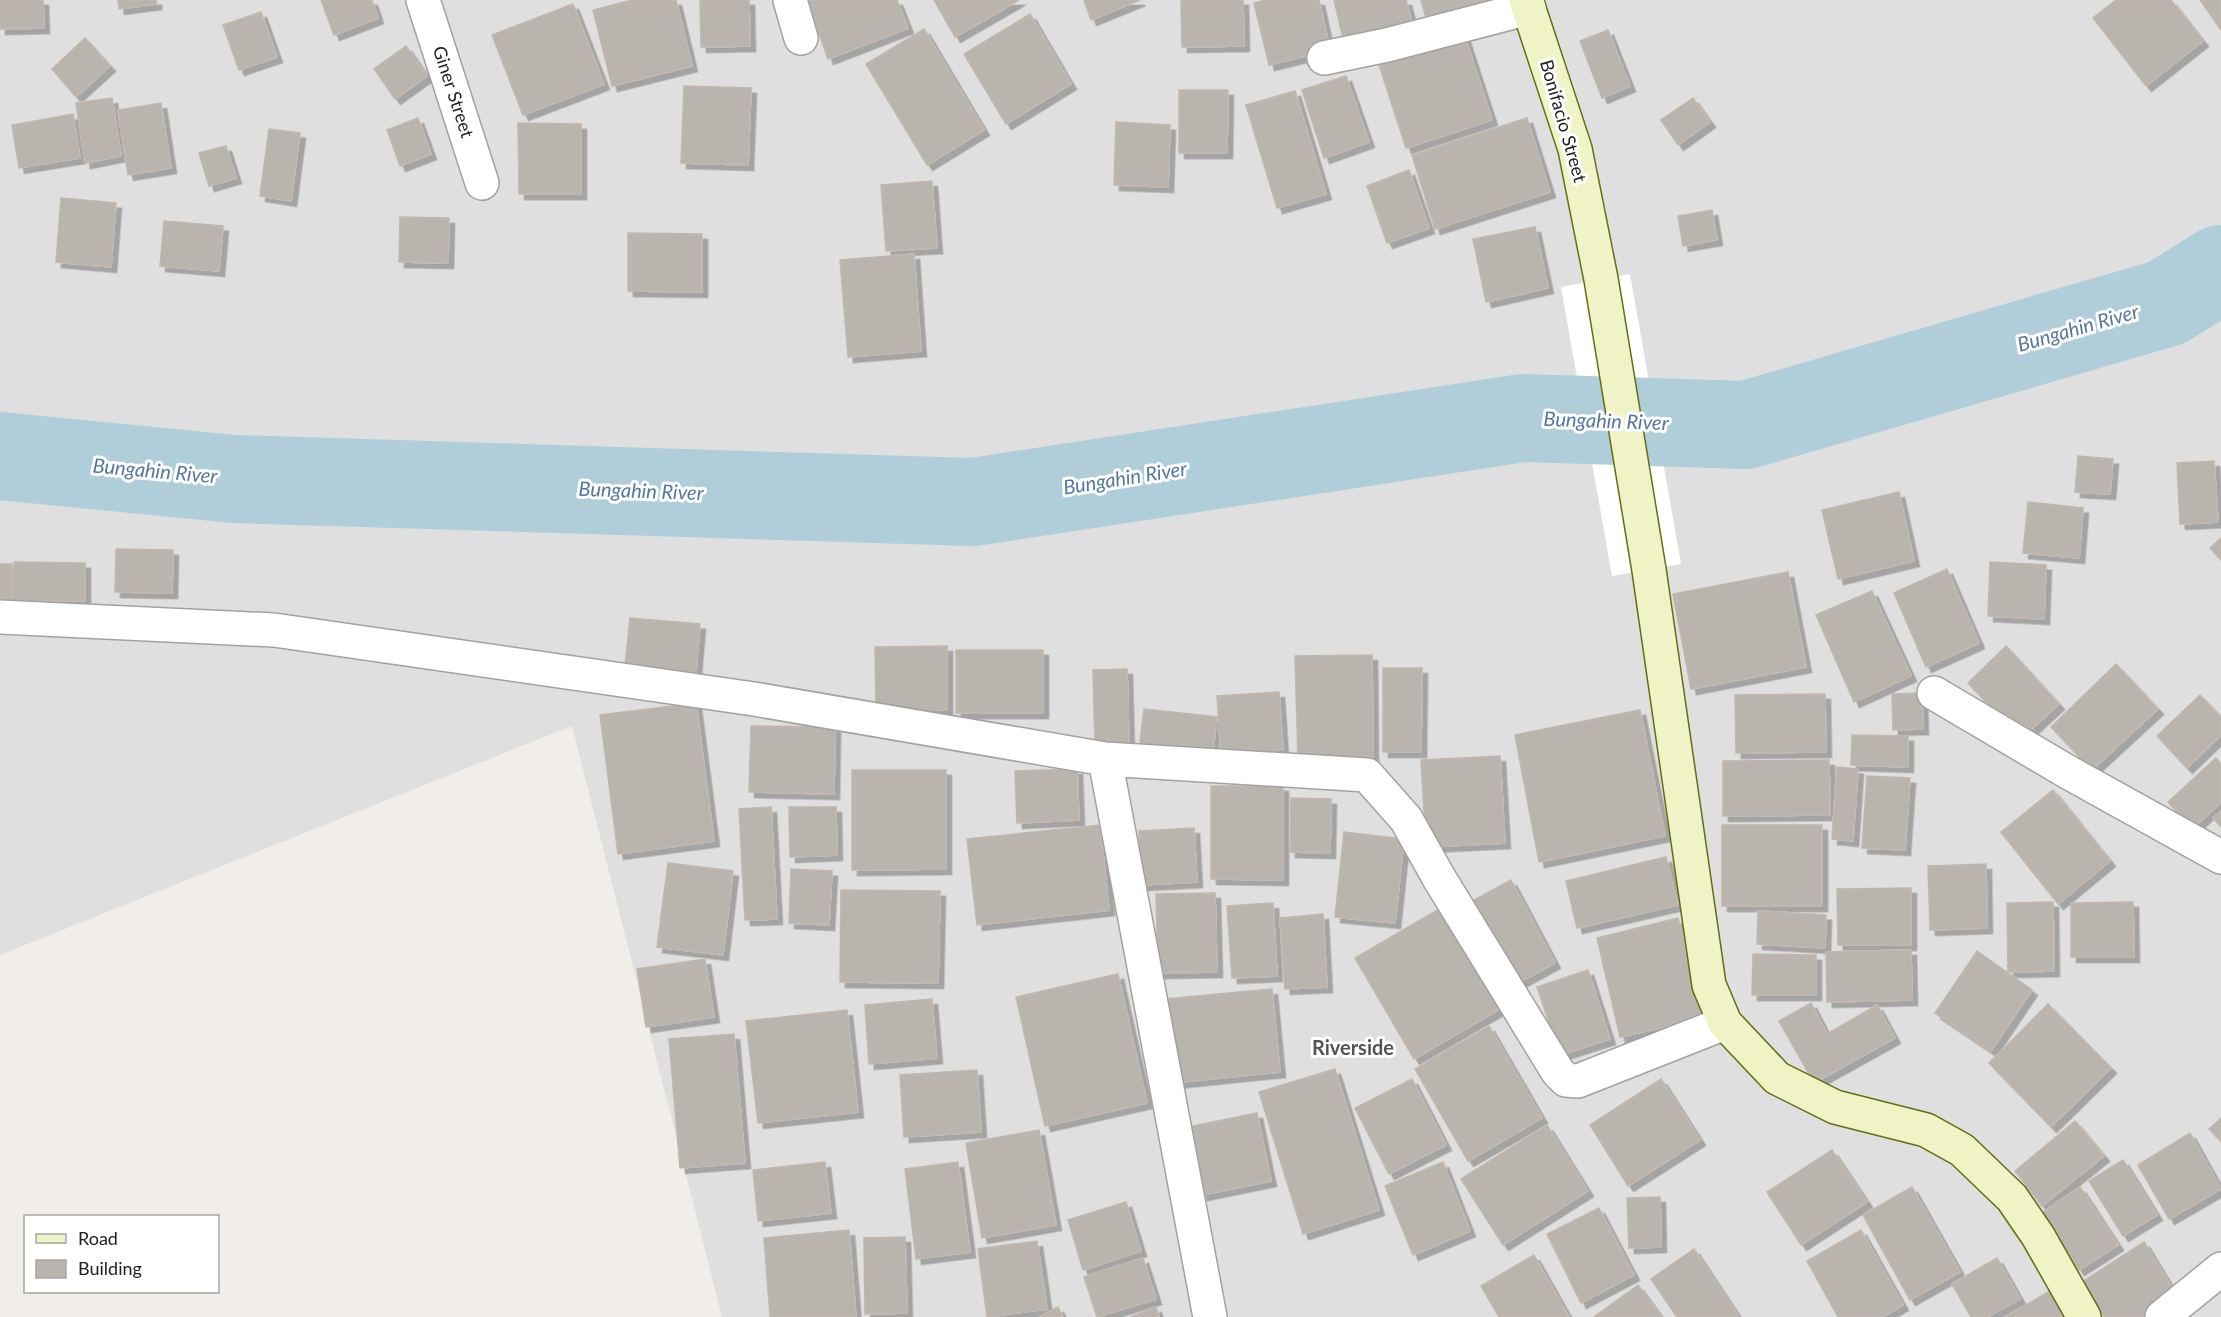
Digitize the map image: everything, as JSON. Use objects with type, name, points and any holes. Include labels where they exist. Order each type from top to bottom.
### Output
[{"type":"street","name":"Giner Street","points":[[423,0],[482,183]]},
{"type":"street","points":[[790,0],[801,38]]},
{"type":"street","points":[[1324,58],[1387,45],[1528,4]]},
{"type":"street","name":"Bonifacio Street","points":[[1528,4],[1575,149],[1601,279],[1649,570],[1709,985],[1725,1023]]},
{"type":"street","points":[[0,617],[274,630],[754,699],[1105,759],[1313,770],[1367,776],[1406,819],[1439,878],[1558,1072],[1566,1080],[1578,1081],[1725,1023],[1777,1078],[1835,1107],[1926,1130],[1962,1150],[2012,1198],[2038,1236],[2084,1317]]},
{"type":"street","points":[[1934,693],[2066,771],[2221,857]]},
{"type":"street","points":[[1105,759],[1210,1317]]},
{"type":"street","points":[[2162,1317],[2221,1269]]},
{"type":"shaded area","points":[[0,0],[2221,0],[2221,1317],[722,1317],[572,726],[0,955]]},
{"type":"pier","points":[[1630,274],[1681,564],[1612,576],[1561,287]]},
{"type":"building","points":[[0,0],[43,0],[44,28],[0,29]]},
{"type":"building","points":[[118,0],[156,0],[156,4],[119,9]]},
{"type":"building","points":[[321,0],[372,0],[378,18],[334,35]]},
{"type":"building","points":[[632,0],[676,0],[692,66],[612,86],[593,10]]},
{"type":"building","points":[[700,0],[749,0],[750,46],[701,47]]},
{"type":"building","points":[[807,0],[897,0],[908,28],[828,59]]},
{"type":"building","points":[[934,0],[1019,0],[955,37]]},
{"type":"building","points":[[1084,0],[1140,0],[1091,20]]},
{"type":"building","points":[[1181,0],[1243,0],[1244,46],[1182,47]]},
{"type":"building","points":[[1266,0],[1319,0],[1330,50],[1269,65],[1254,3]]},
{"type":"building","points":[[1334,0],[1406,0],[1414,31],[1345,47]]},
{"type":"building","points":[[1421,0],[1499,0],[1428,25]]},
{"type":"building","points":[[2116,0],[2171,0],[2203,41],[2146,86],[2093,18]]},
{"type":"building","points":[[2200,0],[2221,0],[2221,30]]},
{"type":"building","points":[[573,4],[604,84],[523,115],[492,35]]},
{"type":"building","points":[[261,12],[277,57],[239,70],[223,25]]},
{"type":"building","points":[[1030,14],[1071,84],[1006,124],[964,54]]},
{"type":"building","points":[[924,29],[984,130],[927,165],[866,64]]},
{"type":"building","points":[[1608,30],[1630,86],[1602,98],[1580,41]]},
{"type":"building","points":[[1465,37],[1492,120],[1406,148],[1379,65]]},
{"type":"building","points":[[85,38],[110,66],[76,97],[52,69]]},
{"type":"building","points":[[406,46],[427,76],[395,99],[374,69]]},
{"type":"building","points":[[1346,76],[1369,142],[1324,158],[1302,90]]},
{"type":"building","points":[[684,86],[751,88],[748,165],[681,163]]},
{"type":"building","points":[[1179,90],[1228,90],[1227,153],[1179,153]]},
{"type":"building","points":[[1295,91],[1326,194],[1277,208],[1246,105]]},
{"type":"building","points":[[112,98],[121,156],[85,163],[76,103]]},
{"type":"building","points":[[1693,98],[1710,122],[1678,145],[1661,120]]},
{"type":"building","points":[[161,103],[171,168],[128,175],[118,110]]},
{"type":"building","points":[[73,114],[80,158],[19,168],[12,125]]},
{"type":"building","points":[[418,118],[431,154],[400,166],[387,130]]},
{"type":"building","points":[[1527,118],[1550,192],[1435,229],[1412,155]]},
{"type":"building","points":[[1116,122],[1170,125],[1168,187],[1114,185]]},
{"type":"building","points":[[518,123],[581,124],[581,194],[519,194]]},
{"type":"building","points":[[269,129],[300,133],[291,201],[260,196]]},
{"type":"building","points":[[226,146],[236,178],[209,186],[199,153]]},
{"type":"building","points":[[1409,170],[1429,228],[1387,243],[1367,186]]},
{"type":"building","points":[[932,181],[937,248],[886,251],[881,185]]},
{"type":"building","points":[[61,198],[116,203],[111,267],[56,262]]},
{"type":"building","points":[[1712,210],[1717,240],[1683,246],[1678,216]]},
{"type":"building","points":[[400,217],[449,218],[448,263],[399,262]]},
{"type":"building","points":[[164,221],[223,226],[219,271],[160,266]]},
{"type":"building","points":[[1535,227],[1548,288],[1486,302],[1473,239]]},
{"type":"building","points":[[628,233],[702,234],[702,292],[628,291]]},
{"type":"building","points":[[914,254],[921,351],[848,357],[840,260]]},
{"type":"building","points":[[2078,456],[2113,459],[2110,494],[2075,492]]},
{"type":"building","points":[[2214,461],[2218,522],[2180,524],[2177,463]]},
{"type":"building","points":[[1899,492],[1914,561],[1838,579],[1822,510]]},
{"type":"building","points":[[2028,502],[2083,508],[2079,558],[2023,553]]},
{"type":"building","points":[[2221,538],[2221,560],[2210,548]]},
{"type":"building","points":[[116,549],[173,550],[172,593],[115,592]]},
{"type":"building","points":[[14,562],[85,563],[85,601],[13,600]]},
{"type":"building","points":[[1990,562],[2046,565],[2044,619],[1988,616]]},
{"type":"building","points":[[0,564],[12,564],[11,599],[0,599]]},
{"type":"building","points":[[1947,569],[1979,643],[1926,667],[1894,593]]},
{"type":"building","points":[[1788,572],[1806,667],[1691,689],[1673,594]]},
{"type":"building","points":[[1872,591],[1911,676],[1854,702],[1816,615]]},
{"type":"building","points":[[630,618],[700,624],[695,681],[624,674]]},
{"type":"building","points":[[947,646],[947,710],[876,711],[875,647]]},
{"type":"building","points":[[2006,646],[2059,704],[2021,739],[1968,683]]},
{"type":"building","points":[[956,650],[1043,650],[1043,713],[956,713]]},
{"type":"building","points":[[1372,655],[1373,757],[1298,759],[1295,656]]},
{"type":"building","points":[[2116,664],[2158,709],[2092,770],[2051,727]]},
{"type":"building","points":[[1383,668],[1422,668],[1421,752],[1383,752]]},
{"type":"building","points":[[1127,669],[1129,748],[1095,749],[1093,670]]},
{"type":"building","points":[[1279,692],[1283,750],[1221,754],[1217,696]]},
{"type":"building","points":[[1922,693],[1923,729],[1893,730],[1892,694]]},
{"type":"building","points":[[1825,694],[1826,752],[1736,753],[1735,695]]},
{"type":"building","points":[[2200,695],[2221,717],[2221,735],[2187,768],[2157,736]]},
{"type":"building","points":[[696,703],[714,841],[618,854],[600,715]]},
{"type":"building","points":[[1144,709],[1217,717],[1212,758],[1139,750]]},
{"type":"building","points":[[1640,710],[1665,836],[1539,862],[1515,735]]},
{"type":"building","points":[[751,726],[835,727],[834,794],[749,792]]},
{"type":"building","points":[[1852,735],[1908,736],[1908,767],[1851,765]]},
{"type":"building","points":[[1500,756],[1505,843],[1426,847],[1421,760]]},
{"type":"building","points":[[2216,758],[2221,764],[2221,802],[2192,829],[2168,802]]},
{"type":"building","points":[[1829,760],[1830,815],[1723,816],[1723,761]]},
{"type":"building","points":[[1837,767],[1858,769],[1853,841],[1832,839]]},
{"type":"building","points":[[1077,769],[1079,820],[1017,823],[1015,771]]},
{"type":"building","points":[[852,770],[946,770],[946,869],[852,870]]},
{"type":"building","points":[[1867,776],[1910,778],[1905,850],[1862,848]]},
{"type":"building","points":[[1211,786],[1283,786],[1283,880],[1211,879]]},
{"type":"building","points":[[2053,790],[2110,861],[2058,904],[2001,832]]},
{"type":"building","points":[[1291,798],[1331,799],[1330,853],[1290,852]]},
{"type":"building","points":[[771,807],[777,919],[745,920],[739,809]]},
{"type":"building","points":[[789,807],[836,807],[837,855],[790,857]]},
{"type":"building","points":[[2221,811],[2221,827],[2213,818]]},
{"type":"building","points":[[1100,825],[1109,910],[977,925],[967,839]]},
{"type":"building","points":[[1722,825],[1822,825],[1822,906],[1722,906]]},
{"type":"building","points":[[1194,828],[1197,882],[1141,885],[1139,831]]},
{"type":"building","points":[[1344,832],[1404,839],[1395,923],[1335,917]]},
{"type":"building","points":[[1666,857],[1678,905],[1577,928],[1566,881]]},
{"type":"building","points":[[668,863],[733,871],[723,955],[657,947]]},
{"type":"building","points":[[1986,864],[1987,928],[1930,930],[1928,866]]},
{"type":"building","points":[[791,869],[832,871],[829,925],[789,923]]},
{"type":"building","points":[[1511,880],[1555,963],[1518,983],[1474,900]]},
{"type":"building","points":[[1911,888],[1911,945],[1838,945],[1837,889]]},
{"type":"building","points":[[841,890],[940,891],[938,983],[840,982]]},
{"type":"building","points":[[1215,893],[1217,972],[1158,973],[1156,894]]},
{"type":"building","points":[[2053,902],[2054,971],[2008,972],[2007,903]]},
{"type":"building","points":[[2133,902],[2134,957],[2071,957],[2071,903]]},
{"type":"building","points":[[1273,903],[1277,976],[1232,978],[1227,906]]},
{"type":"building","points":[[1444,906],[1503,1007],[1414,1059],[1355,958]]},
{"type":"building","points":[[1758,911],[1826,915],[1825,948],[1757,944]]},
{"type":"building","points":[[1323,914],[1327,987],[1285,989],[1280,918]]},
{"type":"building","points":[[1678,918],[1702,1018],[1620,1037],[1597,938]]},
{"type":"building","points":[[1911,950],[1912,1000],[1827,1002],[1826,952]]},
{"type":"building","points":[[1977,951],[2032,990],[1991,1051],[1935,1013]]},
{"type":"building","points":[[1753,954],[1816,955],[1816,995],[1752,995]]},
{"type":"building","points":[[705,959],[714,1017],[646,1027],[637,969]]},
{"type":"building","points":[[1588,970],[1610,1039],[1560,1055],[1537,987]]},
{"type":"building","points":[[1118,974],[1147,1103],[1045,1126],[1016,997]]},
{"type":"building","points":[[1272,989],[1280,1072],[1173,1083],[1165,999]]},
{"type":"building","points":[[932,999],[937,1058],[869,1064],[865,1005]]},
{"type":"building","points":[[1811,1003],[1827,1034],[1877,1005],[1895,1038],[1814,1083],[1779,1021]]},
{"type":"building","points":[[2048,1004],[2111,1068],[2051,1127],[1989,1063]]},
{"type":"building","points":[[847,1010],[858,1112],[758,1123],[746,1021]]},
{"type":"building","points":[[1489,1026],[1542,1118],[1468,1161],[1415,1069]]},
{"type":"building","points":[[734,1034],[745,1163],[680,1168],[669,1039]]},
{"type":"building","points":[[1335,1069],[1379,1210],[1303,1234],[1259,1092]]},
{"type":"building","points":[[977,1070],[981,1132],[904,1137],[900,1075]]},
{"type":"building","points":[[1412,1079],[1446,1145],[1389,1174],[1355,1108]]},
{"type":"building","points":[[1661,1079],[1700,1140],[1628,1186],[1590,1125]]},
{"type":"building","points":[[1257,1113],[1271,1181],[1202,1195],[1188,1127]]},
{"type":"building","points":[[2221,1118],[2221,1141],[2209,1129]]},
{"type":"building","points":[[2075,1121],[2104,1156],[2042,1206],[2015,1171]]},
{"type":"building","points":[[1547,1125],[1588,1191],[1503,1245],[1461,1179]]},
{"type":"building","points":[[1039,1130],[1056,1225],[982,1238],[966,1143]]},
{"type":"building","points":[[2190,1133],[2221,1189],[2169,1219],[2138,1165]]},
{"type":"building","points":[[1832,1150],[1867,1202],[1801,1245],[1767,1192]]},
{"type":"building","points":[[2123,1160],[2157,1215],[2123,1236],[2089,1181]]},
{"type":"building","points":[[825,1162],[831,1213],[758,1221],[753,1170]]},
{"type":"building","points":[[958,1162],[970,1252],[916,1259],[905,1169]]},
{"type":"building","points":[[1443,1162],[1470,1231],[1413,1255],[1385,1186]]},
{"type":"building","points":[[1912,1187],[1960,1272],[1910,1300],[1863,1215]]},
{"type":"building","points":[[2080,1187],[2118,1245],[2079,1270],[2042,1213]]},
{"type":"building","points":[[1660,1197],[1661,1247],[1629,1248],[1627,1198]]},
{"type":"building","points":[[1126,1202],[1141,1251],[1083,1270],[1068,1220]]},
{"type":"building","points":[[1599,1208],[1634,1275],[1581,1303],[1547,1234]]},
{"type":"building","points":[[849,1230],[856,1317],[770,1317],[764,1238]]},
{"type":"building","points":[[1861,1230],[1903,1305],[1882,1317],[1838,1317],[1807,1261]]},
{"type":"building","points":[[905,1237],[907,1313],[865,1314],[864,1238]]},
{"type":"building","points":[[1037,1241],[1047,1309],[987,1317],[978,1249]]},
{"type":"building","points":[[2144,1242],[2180,1301],[2155,1317],[2104,1317],[2082,1282]]},
{"type":"building","points":[[1694,1249],[1739,1317],[1677,1317],[1651,1279]]},
{"type":"building","points":[[1534,1255],[1569,1317],[1499,1317],[1481,1286]]},
{"type":"building","points":[[1143,1258],[1156,1299],[1097,1317],[1084,1277]]},
{"type":"building","points":[[1997,1258],[2020,1299],[1987,1317],[1971,1317],[1952,1284]]},
{"type":"building","points":[[1638,1285],[1661,1317],[1594,1317]]},
{"type":"building","points":[[2050,1291],[2065,1317],[2005,1317]]},
{"type":"building","points":[[1058,1307],[1063,1317],[1039,1317]]},
{"type":"building","points":[[1156,1307],[1159,1317],[1130,1317]]},
{"type":"waterway","name":"Bungahin River","points":[[0,456],[234,479],[973,502],[1523,418],[1746,425],[2166,303],[2221,269]]},
{"type":"district","name":"Riverside","points":[[1353,1048]]}]
